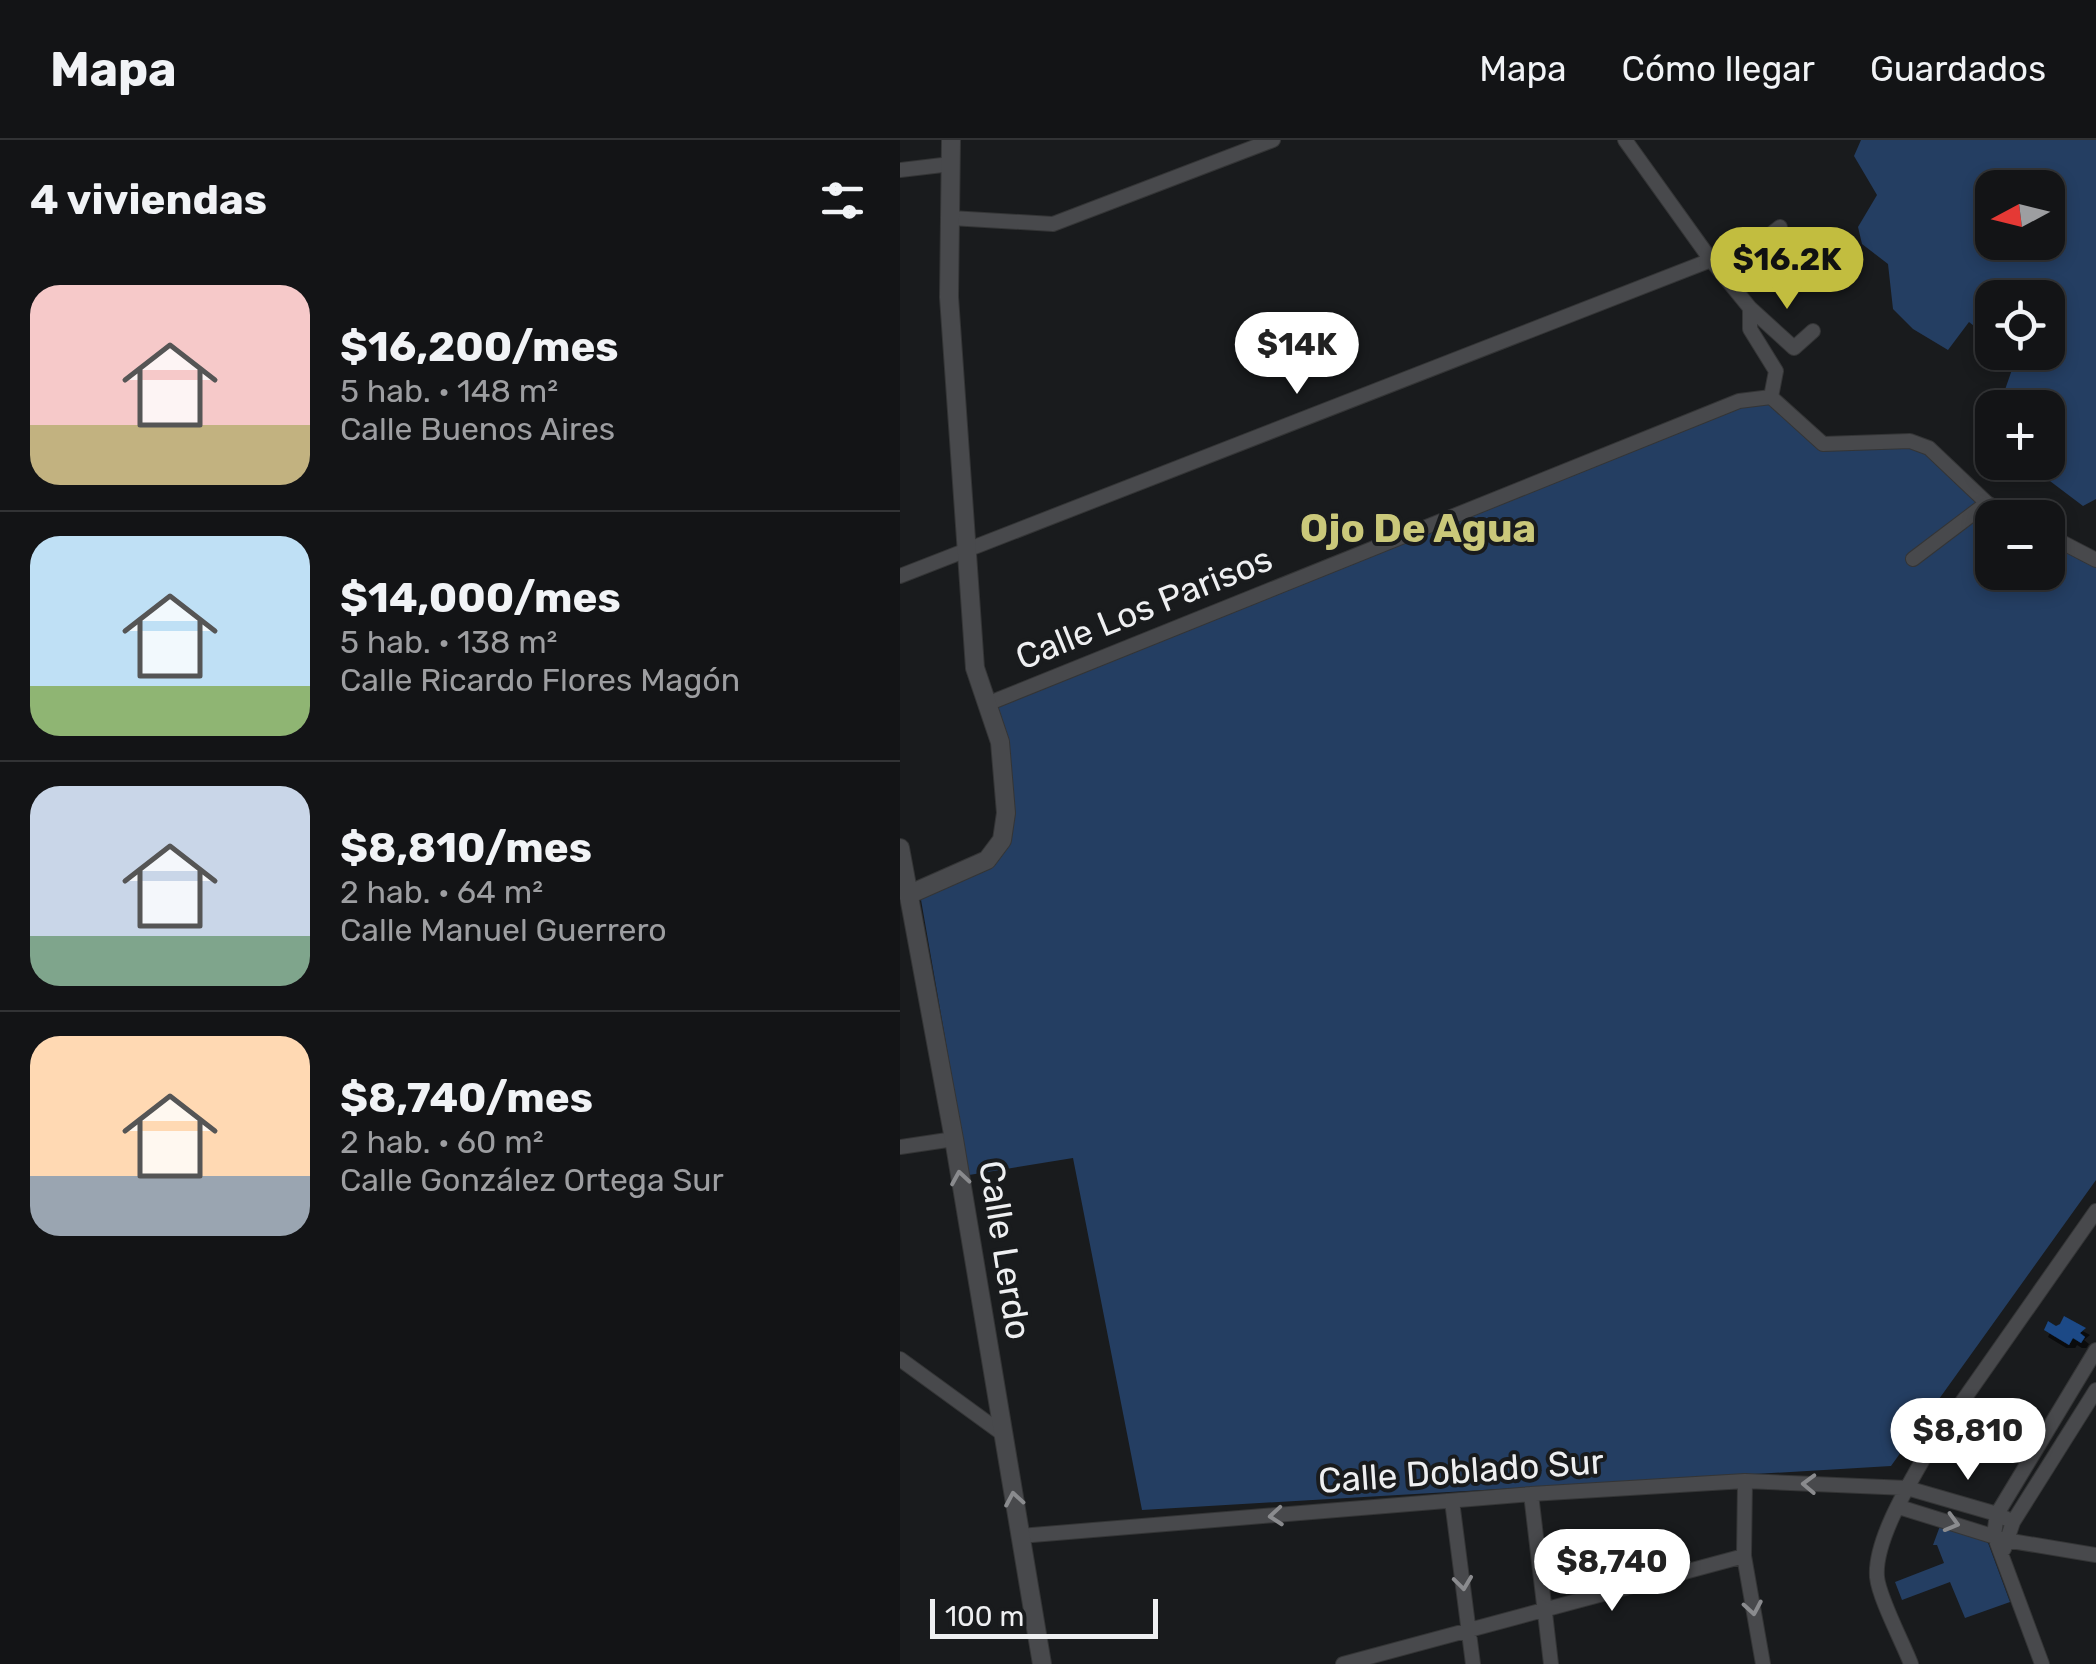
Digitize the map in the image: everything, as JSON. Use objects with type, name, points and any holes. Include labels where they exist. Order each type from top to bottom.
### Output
[{"type":"street","points":[[904,896],[987,860],[1002,840],[1006,813],[1000,742],[975,668],[949,297],[951,140]]},
{"type":"street","points":[[951,218],[1053,224],[1273,140]]},
{"type":"street","points":[[1626,140],[1750,308],[1794,348],[1813,331]]},
{"type":"street","points":[[900,170],[951,164]]},
{"type":"street","points":[[1722,273],[1780,227]]},
{"type":"street","points":[[900,576],[1711,260]]},
{"type":"street","points":[[1750,308],[1750,329],[1776,371],[1771,397],[1823,444],[1910,441],[1928,448],[1984,500]]},
{"type":"street","name":"Calle Los Parisos","points":[[987,704],[1739,401],[1771,397]]},
{"type":"street","points":[[1913,559],[1975,512]]},
{"type":"street","points":[[2065,544],[2096,560]]},
{"type":"street","name":"Calle Lerdo","points":[[900,848],[904,896],[954,1139],[1042,1664]]},
{"type":"street","points":[[900,1147],[954,1139]]},
{"type":"street","points":[[1912,1664],[1877,1580],[1878,1556],[1906,1488],[1930,1449],[2096,1212]]},
{"type":"street","points":[[2042,1664],[2002,1560],[1997,1514],[2095,1355]]},
{"type":"street","points":[[900,1359],[1003,1434]]},
{"type":"street","points":[[2000,1538],[2096,1390]]},
{"type":"street","points":[[1745,1482],[1744,1556],[1763,1664]]},
{"type":"street","name":"Calle Doblado Sur","points":[[1020,1536],[1531,1494],[1745,1482],[1906,1488],[2013,1522]]},
{"type":"street","points":[[1531,1494],[1551,1664]]},
{"type":"street","points":[[1452,1502],[1473,1664]]},
{"type":"street","points":[[1899,1507],[2000,1538],[2096,1555]]},
{"type":"street","points":[[1343,1664],[1744,1556]]},
{"type":"shaded area","points":[[1861,140],[2096,140],[2096,499],[2083,506],[2049,480],[2065,480],[2065,390],[2005,390],[2012,370],[2065,370],[2065,280],[1975,280],[1975,327],[1969,322],[1948,350],[1913,329],[1893,309],[1888,264],[1862,244],[1858,227],[1877,195],[1854,156]]},
{"type":"shaded area","points":[[1765,401],[1829,442],[1911,442],[1989,500],[1975,500],[1975,590],[2065,590],[2065,545],[2096,561],[2096,1180],[1891,1466],[1142,1510],[1073,1158],[969,1175],[920,894],[984,863],[1009,806],[986,706],[1737,405]]},
{"type":"shaded area","points":[[1940,1526],[1987,1540],[2010,1602],[1965,1618],[1950,1582],[1902,1600],[1895,1582],[1944,1563],[1937,1545],[1933,1545]]},
{"type":"building","points":[[2064,1316],[2086,1328],[2080,1333],[2085,1337],[2081,1343],[2073,1338],[2069,1345],[2044,1330],[2048,1321],[2056,1326]]},
{"type":"district","name":"Ojo De Agua","points":[[1418,528]]}]
